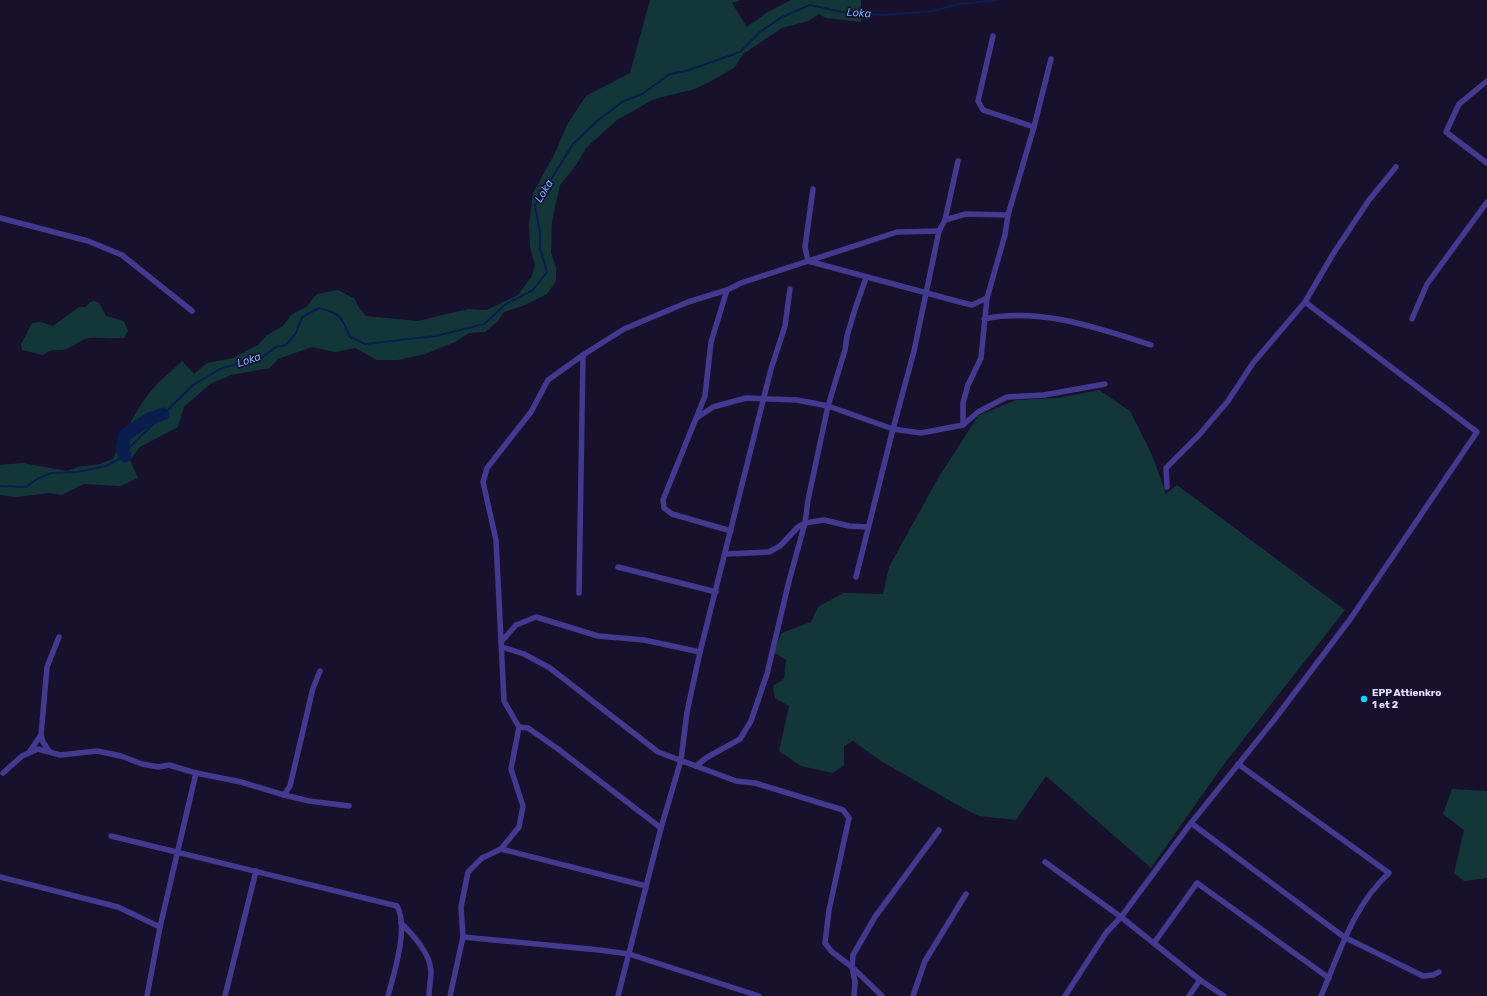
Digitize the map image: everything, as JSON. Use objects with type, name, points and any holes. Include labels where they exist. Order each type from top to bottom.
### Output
[{"type":"street","points":[[993,36],[978,101],[983,110],[1034,127]]},
{"type":"street","points":[[963,425],[963,403],[968,385],[981,358],[987,298],[1006,235],[1008,215],[1034,127],[1051,59]]},
{"type":"street","points":[[1487,81],[1459,104],[1446,132],[1487,163]]},
{"type":"street","points":[[856,577],[914,351],[939,231],[945,220],[958,160]]},
{"type":"street","points":[[1167,487],[1166,468],[1199,435],[1228,401],[1253,364],[1305,302],[1333,254],[1369,200],[1396,168]]},
{"type":"street","points":[[808,261],[805,247],[813,189]]},
{"type":"street","points":[[1412,319],[1427,284],[1487,202]]},
{"type":"street","points":[[945,220],[966,214],[1008,215]]},
{"type":"street","points":[[0,218],[88,241],[122,255],[192,311]]},
{"type":"street","points":[[450,996],[463,937],[462,907],[468,872],[482,858],[501,849],[519,826],[523,806],[511,769],[519,727],[504,701],[502,644],[498,610],[496,540],[483,482],[487,468],[530,412],[548,380],[583,355],[624,329],[688,302],[728,290],[741,283],[897,232],[939,231]]},
{"type":"street","points":[[808,261],[866,278],[972,305],[987,298]]},
{"type":"street","points":[[696,766],[740,739],[751,721],[767,674],[789,581],[805,523],[808,500],[828,406],[845,350],[847,336],[866,278]]},
{"type":"street","points":[[618,996],[661,828],[681,760],[687,712],[700,652],[726,554],[764,398],[785,326],[790,289]]},
{"type":"street","points":[[728,290],[711,342],[705,396],[664,500],[664,508],[672,514],[731,531]]},
{"type":"street","points":[[1065,996],[1106,933],[1121,917],[1191,823],[1278,715],[1375,585],[1477,432],[1305,302]]},
{"type":"street","points":[[984,319],[1002,315],[1067,320],[1150,344]]},
{"type":"street","points":[[578,594],[583,355]]},
{"type":"street","points":[[698,417],[713,407],[746,398],[797,400],[828,406],[893,429],[921,433],[963,425],[978,412],[1007,397],[1044,395],[1105,384]]},
{"type":"street","points":[[726,554],[769,552],[780,546],[798,527],[805,523],[824,520],[854,526],[868,527]]},
{"type":"street","points":[[618,567],[716,592]]},
{"type":"street","points":[[502,644],[516,625],[536,616],[598,636],[644,640],[700,652]]},
{"type":"street","points":[[49,751],[43,742],[41,735],[47,667],[59,637]]},
{"type":"street","points":[[502,644],[550,668],[658,752],[736,781],[755,783],[843,810],[849,818],[829,910],[825,943],[831,951],[852,967],[882,996]]},
{"type":"street","points":[[284,795],[290,786],[313,688],[320,671]]},
{"type":"street","points":[[519,727],[528,728],[558,749],[661,828]]},
{"type":"street","points":[[30,751],[41,735]]},
{"type":"street","points":[[3,773],[22,756],[30,751],[38,749],[60,755],[97,751],[110,752],[142,764],[159,767],[169,765],[196,773],[241,782],[310,801],[349,806]]},
{"type":"street","points":[[1238,764],[1389,873],[1376,884],[1358,910],[1344,937],[1321,996]]},
{"type":"street","points":[[147,996],[160,927],[196,773]]},
{"type":"street","points":[[1191,823],[1344,937],[1423,976],[1432,975],[1439,972]]},
{"type":"street","points":[[854,996],[855,982],[852,967],[853,955],[875,917],[939,830]]},
{"type":"street","points":[[111,836],[395,905],[401,915],[401,923],[394,973],[388,996]]},
{"type":"street","points":[[501,849],[646,886]]},
{"type":"street","points":[[1045,862],[1121,917],[1200,980],[1224,996]]},
{"type":"street","points":[[226,996],[256,872]]},
{"type":"street","points":[[0,877],[118,907],[160,927]]},
{"type":"street","points":[[1154,943],[1197,883],[1329,978]]},
{"type":"street","points":[[913,996],[925,960],[966,894]]},
{"type":"street","points":[[401,923],[416,940],[423,951],[431,970],[429,996]]},
{"type":"street","points":[[463,937],[629,954],[759,996]]},
{"type":"street","points":[[1189,996],[1200,980]]},
{"type":"green space","points":[[650,0],[741,0],[732,3],[747,27],[766,13],[791,0],[861,0],[861,22],[826,18],[819,14],[808,21],[782,28],[743,54],[735,67],[715,79],[695,89],[654,99],[617,120],[586,148],[576,165],[560,185],[552,221],[551,253],[556,267],[556,281],[547,294],[525,305],[504,312],[498,321],[485,332],[469,333],[455,342],[425,354],[398,360],[377,360],[355,348],[335,352],[312,347],[278,359],[270,368],[231,375],[210,384],[184,407],[178,427],[140,447],[130,460],[138,478],[120,486],[83,484],[62,495],[50,493],[16,497],[0,495],[0,465],[23,463],[67,471],[78,467],[100,464],[113,459],[139,407],[158,383],[182,361],[194,374],[207,363],[233,358],[258,345],[267,335],[283,326],[291,315],[306,307],[317,294],[338,290],[355,299],[359,308],[366,316],[418,321],[468,309],[487,310],[518,295],[532,276],[535,265],[530,247],[529,224],[533,193],[555,153],[568,123],[586,96],[630,73]]},
{"type":"green space","points":[[94,301],[99,303],[106,316],[124,321],[128,331],[124,338],[89,338],[82,340],[66,349],[50,351],[43,355],[22,350],[21,344],[32,323],[41,322],[53,326],[79,307],[86,307],[90,302]]},
{"type":"green space","points":[[1099,390],[1130,411],[1152,455],[1166,494],[1177,485],[1345,610],[1221,768],[1151,868],[1046,776],[1016,820],[979,816],[881,761],[853,741],[844,746],[844,765],[833,773],[801,766],[779,751],[789,706],[775,698],[773,686],[784,679],[786,660],[773,652],[782,633],[811,622],[818,607],[843,593],[883,594],[889,567],[937,480],[978,416],[1016,400],[1058,398]]},
{"type":"green space","points":[[1452,789],[1487,791],[1487,878],[1464,881],[1454,873],[1464,830],[1443,814]]},
{"type":"waterway","name":"Loka","points":[[0,486],[26,487],[37,479],[51,473],[77,472],[106,466],[125,456],[126,451],[193,385],[222,368],[260,359],[276,347],[286,345],[296,333],[302,317],[319,308],[336,314],[342,320],[350,337],[365,344],[436,336],[484,324],[506,304],[533,290],[547,272],[540,248],[540,233],[535,205],[573,144],[596,122],[622,102],[642,94],[670,74],[686,71],[740,52],[760,32],[782,17],[810,5],[847,13],[884,15],[933,11],[959,4],[998,0]]},
{"type":"waterway","name":"Loka","points":[[125,456],[122,448],[125,435],[149,419],[163,414]]},
{"type":"place","name":"EPP Attienkro 1 et 2","points":[[1364,699]]}]
